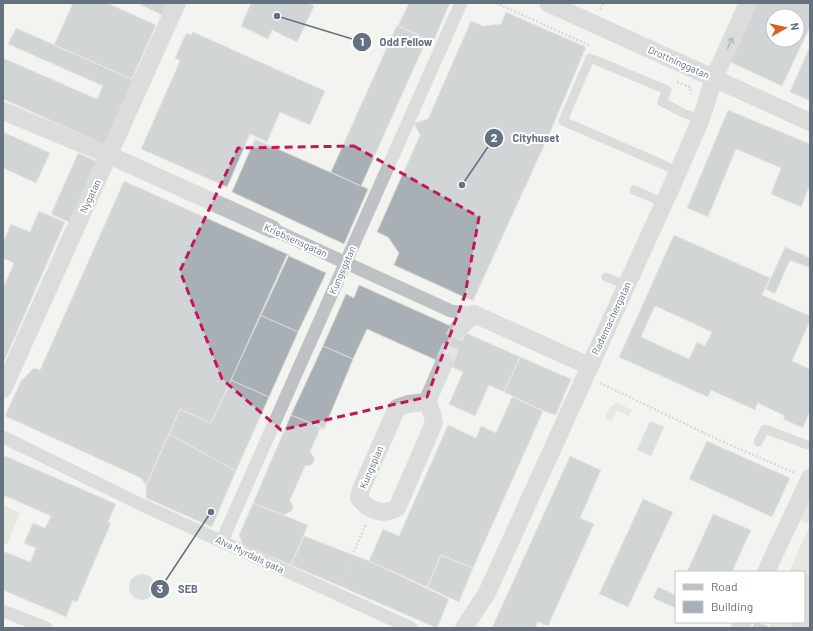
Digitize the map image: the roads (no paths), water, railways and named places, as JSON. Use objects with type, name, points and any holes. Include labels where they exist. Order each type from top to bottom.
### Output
[{"type":"street","name":"Nygatan","points":[[3,389],[44,295],[177,3]]},
{"type":"street","name":"Kungsgatan","points":[[224,536],[461,3]]},
{"type":"street","name":"Drottninggatan","points":[[548,3],[810,122]]},
{"type":"street","name":"Rademachergatan","points":[[464,628],[487,593],[678,172],[701,119],[714,78],[748,3]]},
{"type":"street","name":"Kriebsensgatan","points":[[3,111],[109,155],[451,311],[474,314],[587,371]]},
{"type":"street","points":[[458,330],[474,314]]},
{"type":"street","points":[[427,402],[444,363]]},
{"type":"street","name":"Kungsplan","points":[[427,402],[432,413],[434,423],[397,508],[389,512],[365,506],[359,498],[360,489],[397,408],[408,404],[427,402]]},
{"type":"street","name":"Alva Myrdals gata","points":[[3,437],[138,503],[411,628]]},
{"type":"street","points":[[766,571],[804,476]]},
{"type":"street","points":[[805,606],[810,584]]},
{"type":"street","points":[[3,611],[46,628]]},
{"type":"lane","points":[[678,172],[563,121],[590,58],[667,90],[662,102],[685,114],[701,119]]},
{"type":"lane","points":[[634,190],[664,203]]},
{"type":"lane","points":[[606,277],[626,285]]},
{"type":"lane","points":[[758,442],[765,429],[810,446]]},
{"type":"tunnel","points":[[444,363],[458,329]]},
{"type":"place","name":"Odd Fellow","points":[[277,16]]},
{"type":"place","name":"Cityhuset","points":[[462,185]]},
{"type":"place","name":"SEB","points":[[211,512]]}]
